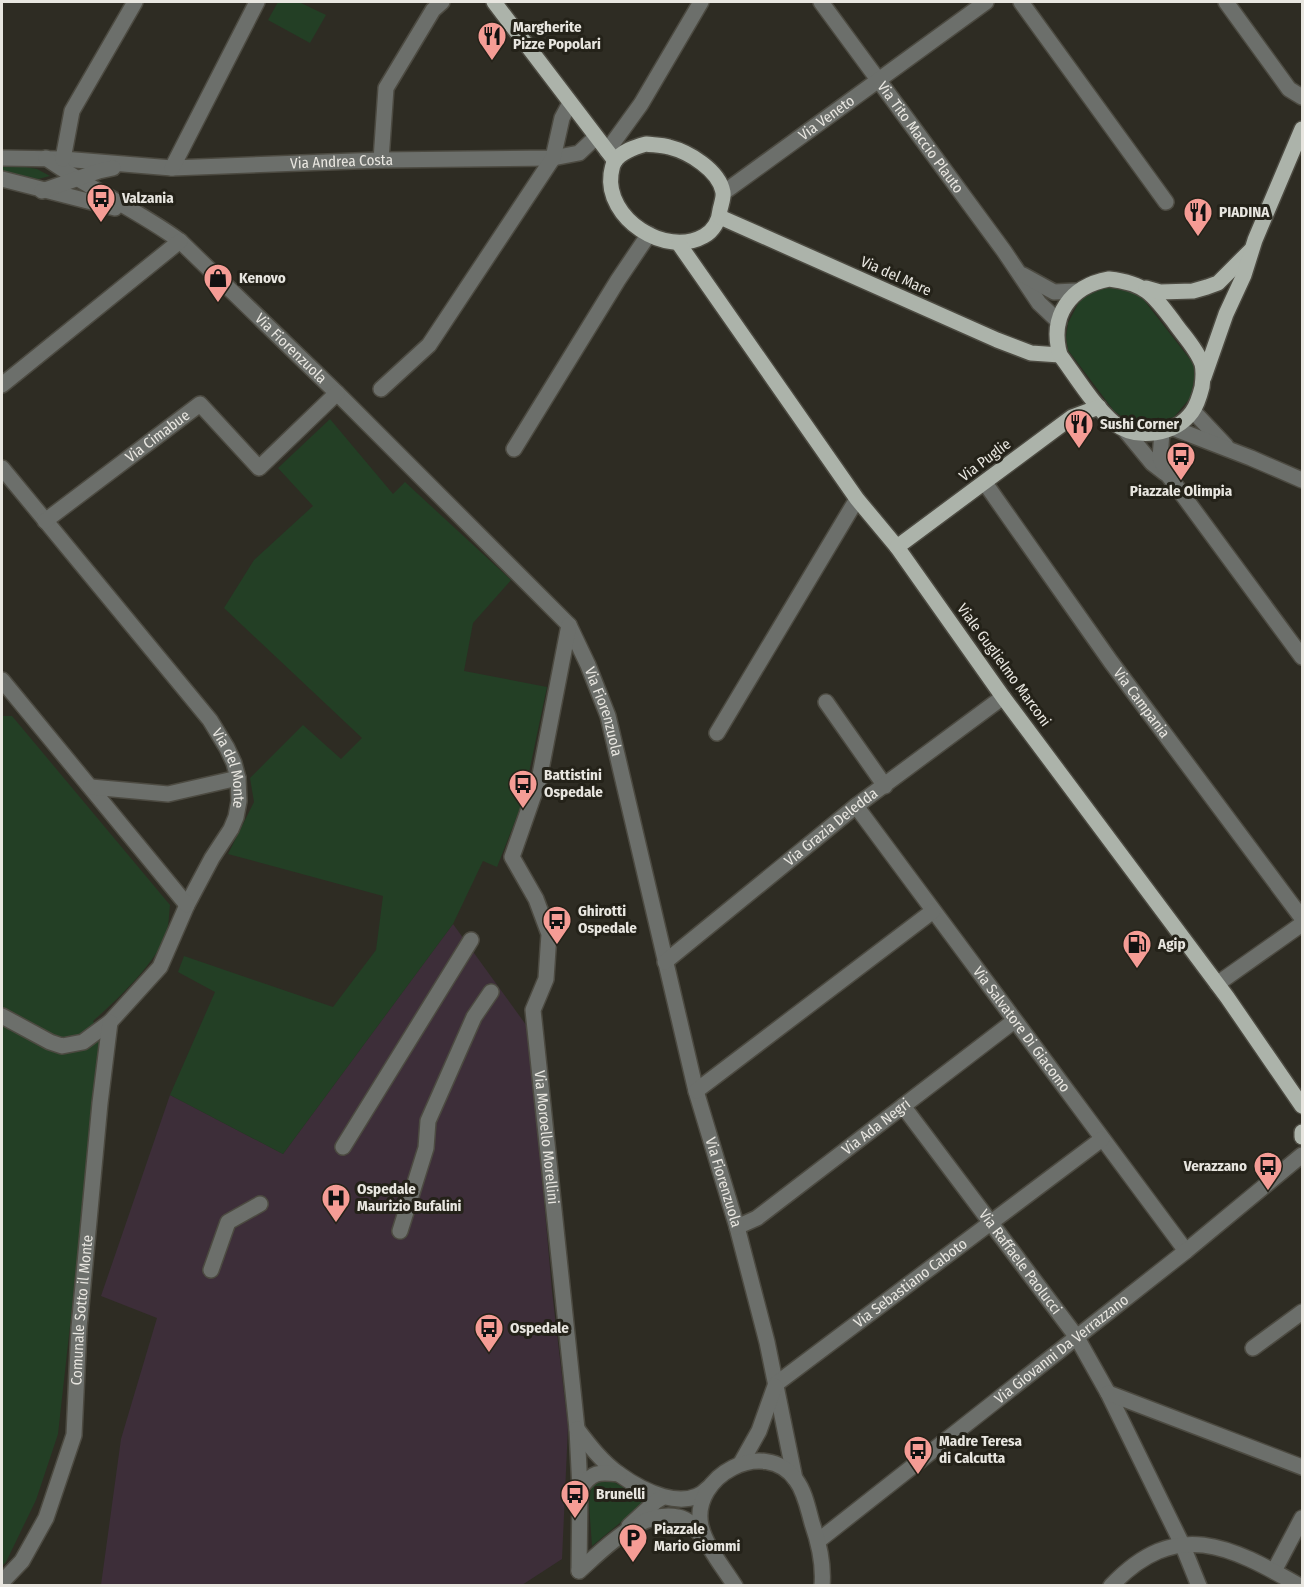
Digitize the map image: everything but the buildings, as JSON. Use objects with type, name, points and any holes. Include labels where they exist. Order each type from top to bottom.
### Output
[{"type":"main road","points":[[494,2],[611,156],[610,184],[616,204],[628,220],[649,234],[679,244],[704,236],[714,227],[720,217],[723,192],[716,178],[706,166],[669,147],[646,144],[611,156]]},
{"type":"main road","points":[[1251,249],[1218,283],[1193,291],[1160,292],[1128,281],[1109,279],[1094,282],[1076,291],[1059,322],[1060,355],[1099,407],[1115,424],[1124,429],[1146,434],[1168,430],[1185,421],[1193,411],[1226,314],[1244,275],[1251,249],[1302,129]]},
{"type":"main road","name":"Via del Mare","points":[[720,217],[996,340],[1031,353],[1060,355]]},
{"type":"main road","name":"Viale Guglielmo Marconi","points":[[679,244],[857,499],[897,547],[1003,697],[1217,984],[1302,1106]]},
{"type":"main road","points":[[1140,286],[1154,295],[1196,352],[1202,364],[1204,378]]},
{"type":"main road","name":"Via Puglie","points":[[897,547],[1072,417],[1099,407]]},
{"type":"main road","points":[[1302,1132],[1302,1137]]},
{"type":"street","points":[[63,159],[72,111],[135,2]]},
{"type":"street","points":[[172,168],[257,2]]},
{"type":"street","points":[[381,160],[386,88],[433,10],[442,2]]},
{"type":"street","points":[[611,156],[701,2]]},
{"type":"street","name":"Via Tito Maccio Plauto","points":[[821,2],[1039,303],[1059,322]]},
{"type":"street","name":"Via Veneto","points":[[723,192],[986,2]]},
{"type":"street","points":[[1021,2],[1166,202]]},
{"type":"street","points":[[1226,2],[1289,89],[1302,97]]},
{"type":"street","points":[[381,389],[429,345],[553,158],[562,118],[570,103]]},
{"type":"street","name":"Via Andrea Costa","points":[[2,158],[63,159],[172,168],[381,160],[553,158],[579,153],[596,137]]},
{"type":"street","name":"Via Fiorenzuola","points":[[46,158],[74,178],[160,226],[180,241],[337,393],[569,625],[608,716],[696,1091],[737,1227],[767,1342],[795,1479],[803,1493],[818,1541],[823,1575],[822,1586]]},
{"type":"street","name":"Via Andrea Costa","points":[[42,190],[99,171],[130,166]]},
{"type":"street","name":"Via Fiorenzuola","points":[[2,179],[135,214]]},
{"type":"street","points":[[514,449],[649,234]]},
{"type":"street","points":[[2,385],[180,241]]},
{"type":"street","points":[[1020,274],[1054,292],[1076,291]]},
{"type":"street","name":"Via Cimabue","points":[[45,521],[200,404],[259,468],[337,393]]},
{"type":"street","points":[[1193,411],[1227,449]]},
{"type":"street","points":[[1124,429],[1152,463],[1168,475]]},
{"type":"street","points":[[1302,480],[1227,449],[1168,430],[1160,458],[1168,475],[1302,657]]},
{"type":"street","name":"Via del Monte","points":[[2,468],[210,720],[227,748],[238,778],[239,801],[236,817],[187,905],[160,967],[110,1022],[83,1042],[62,1046],[2,1016]]},
{"type":"street","name":"Via Campania","points":[[985,483],[1111,662],[1302,918]]},
{"type":"street","points":[[717,733],[857,499]]},
{"type":"street","name":"Via Moroello Morellini","points":[[569,625],[538,780],[512,858],[536,899],[549,934],[546,979],[533,1010],[577,1429],[580,1489],[579,1571],[625,1531]]},
{"type":"street","points":[[4,688],[90,787],[187,905]]},
{"type":"street","name":"Via Grazia Deledda","points":[[665,962],[856,806],[1003,697]]},
{"type":"street","points":[[826,702],[885,786]]},
{"type":"street","points":[[90,787],[168,794],[238,778]]},
{"type":"street","name":"Via Salvatore Di Giacomo","points":[[856,806],[1186,1251]]},
{"type":"street","points":[[696,1091],[933,911]]},
{"type":"street","points":[[1217,984],[1302,924]]},
{"type":"street","points":[[343,1147],[471,940]]},
{"type":"street","points":[[400,1231],[426,1148],[428,1121],[474,1017],[491,992]]},
{"type":"street","name":"Via Ada Negri","points":[[737,1227],[757,1218],[1014,1021]]},
{"type":"street","name":"Comunale Sotto il Monte","points":[[2,1582],[22,1561],[46,1518],[74,1435],[79,1328],[110,1022]]},
{"type":"street","name":"Via Raffaele Paolucci","points":[[903,1106],[1076,1336],[1108,1394],[1171,1522],[1199,1586]]},
{"type":"street","name":"Via Sebastiano Caboto","points":[[776,1383],[1102,1139]]},
{"type":"street","name":"Via Giovanni Da Verrazzano","points":[[818,1541],[1186,1251],[1302,1155]]},
{"type":"street","points":[[211,1270],[228,1222],[260,1204]]},
{"type":"street","points":[[1253,1348],[1302,1312]]},
{"type":"street","points":[[741,1463],[759,1431],[776,1383]]},
{"type":"street","points":[[1108,1394],[1302,1467]]},
{"type":"street","points":[[577,1429],[619,1474],[663,1497],[691,1499],[704,1493],[728,1469],[741,1463],[767,1462],[781,1467],[795,1479]]},
{"type":"street","points":[[580,1489],[588,1477],[600,1472],[619,1474]]},
{"type":"street","points":[[710,1486],[701,1505],[701,1526],[711,1548]]},
{"type":"street","points":[[625,1531],[663,1497]]},
{"type":"street","points":[[625,1531],[664,1517],[678,1517],[693,1524],[735,1586]]},
{"type":"street","points":[[1274,1571],[1302,1518]]},
{"type":"street","points":[[1111,1586],[1125,1572],[1142,1561],[1182,1545],[1216,1546],[1248,1557],[1300,1586]]},
{"type":"shaded area","name":"Ospedale Maurizio Bufalini","points":[[453,924],[529,1029],[552,1291],[568,1427],[562,1559],[522,1585],[101,1585],[121,1439],[157,1318],[101,1296],[170,1095],[283,1154]]},
{"type":"green space","points":[[278,2],[299,2],[326,15],[310,43],[268,20]]},
{"type":"green space","points":[[2,163],[37,169],[50,176],[38,179],[2,172]]},
{"type":"green space","points":[[1112,286],[1140,295],[1196,367],[1191,397],[1174,417],[1144,424],[1128,421],[1114,411],[1068,350],[1066,337],[1068,323],[1080,300],[1094,290]]},
{"type":"green space","points":[[330,419],[393,494],[405,482],[511,580],[473,623],[464,671],[547,687],[523,801],[497,867],[483,861],[453,924],[283,1154],[170,1095],[215,992],[178,972],[184,956],[333,1007],[376,950],[383,896],[228,854],[254,802],[250,778],[303,725],[341,759],[362,738],[224,608],[254,560],[313,506],[278,468]]},
{"type":"green space","points":[[2,716],[12,716],[170,905],[166,934],[154,957],[124,992],[93,1021],[102,1038],[58,1434],[36,1500],[2,1566]]},
{"type":"green space","points":[[606,1478],[642,1497],[644,1503],[592,1546],[589,1504],[592,1481]]},
{"type":"place","name":"Margherite Pizze Popolari","points":[[492,62]]},
{"type":"place","name":"Valzania","points":[[101,224]]},
{"type":"place","name":"PIADINA","points":[[1198,238]]},
{"type":"place","name":"Kenovo","points":[[218,304]]},
{"type":"place","name":"Sushi Corner","points":[[1079,450]]},
{"type":"place","name":"Piazzale Olimpia","points":[[1181,482]]},
{"type":"place","name":"Battistini Ospedale","points":[[523,810]]},
{"type":"place","name":"Ghirotti Ospedale","points":[[557,946]]},
{"type":"place","name":"Agip","points":[[1137,970]]},
{"type":"place","name":"Verazzano","points":[[1268,1192]]},
{"type":"place","name":"Ospedale Maurizio Bufalini","points":[[336,1224]]},
{"type":"place","name":"Ospedale","points":[[489,1354]]},
{"type":"place","name":"Madre Teresa di Calcutta","points":[[918,1476]]},
{"type":"place","name":"Brunelli","points":[[575,1520]]},
{"type":"place","name":"Piazzale Mario Giommi","points":[[633,1564]]}]
